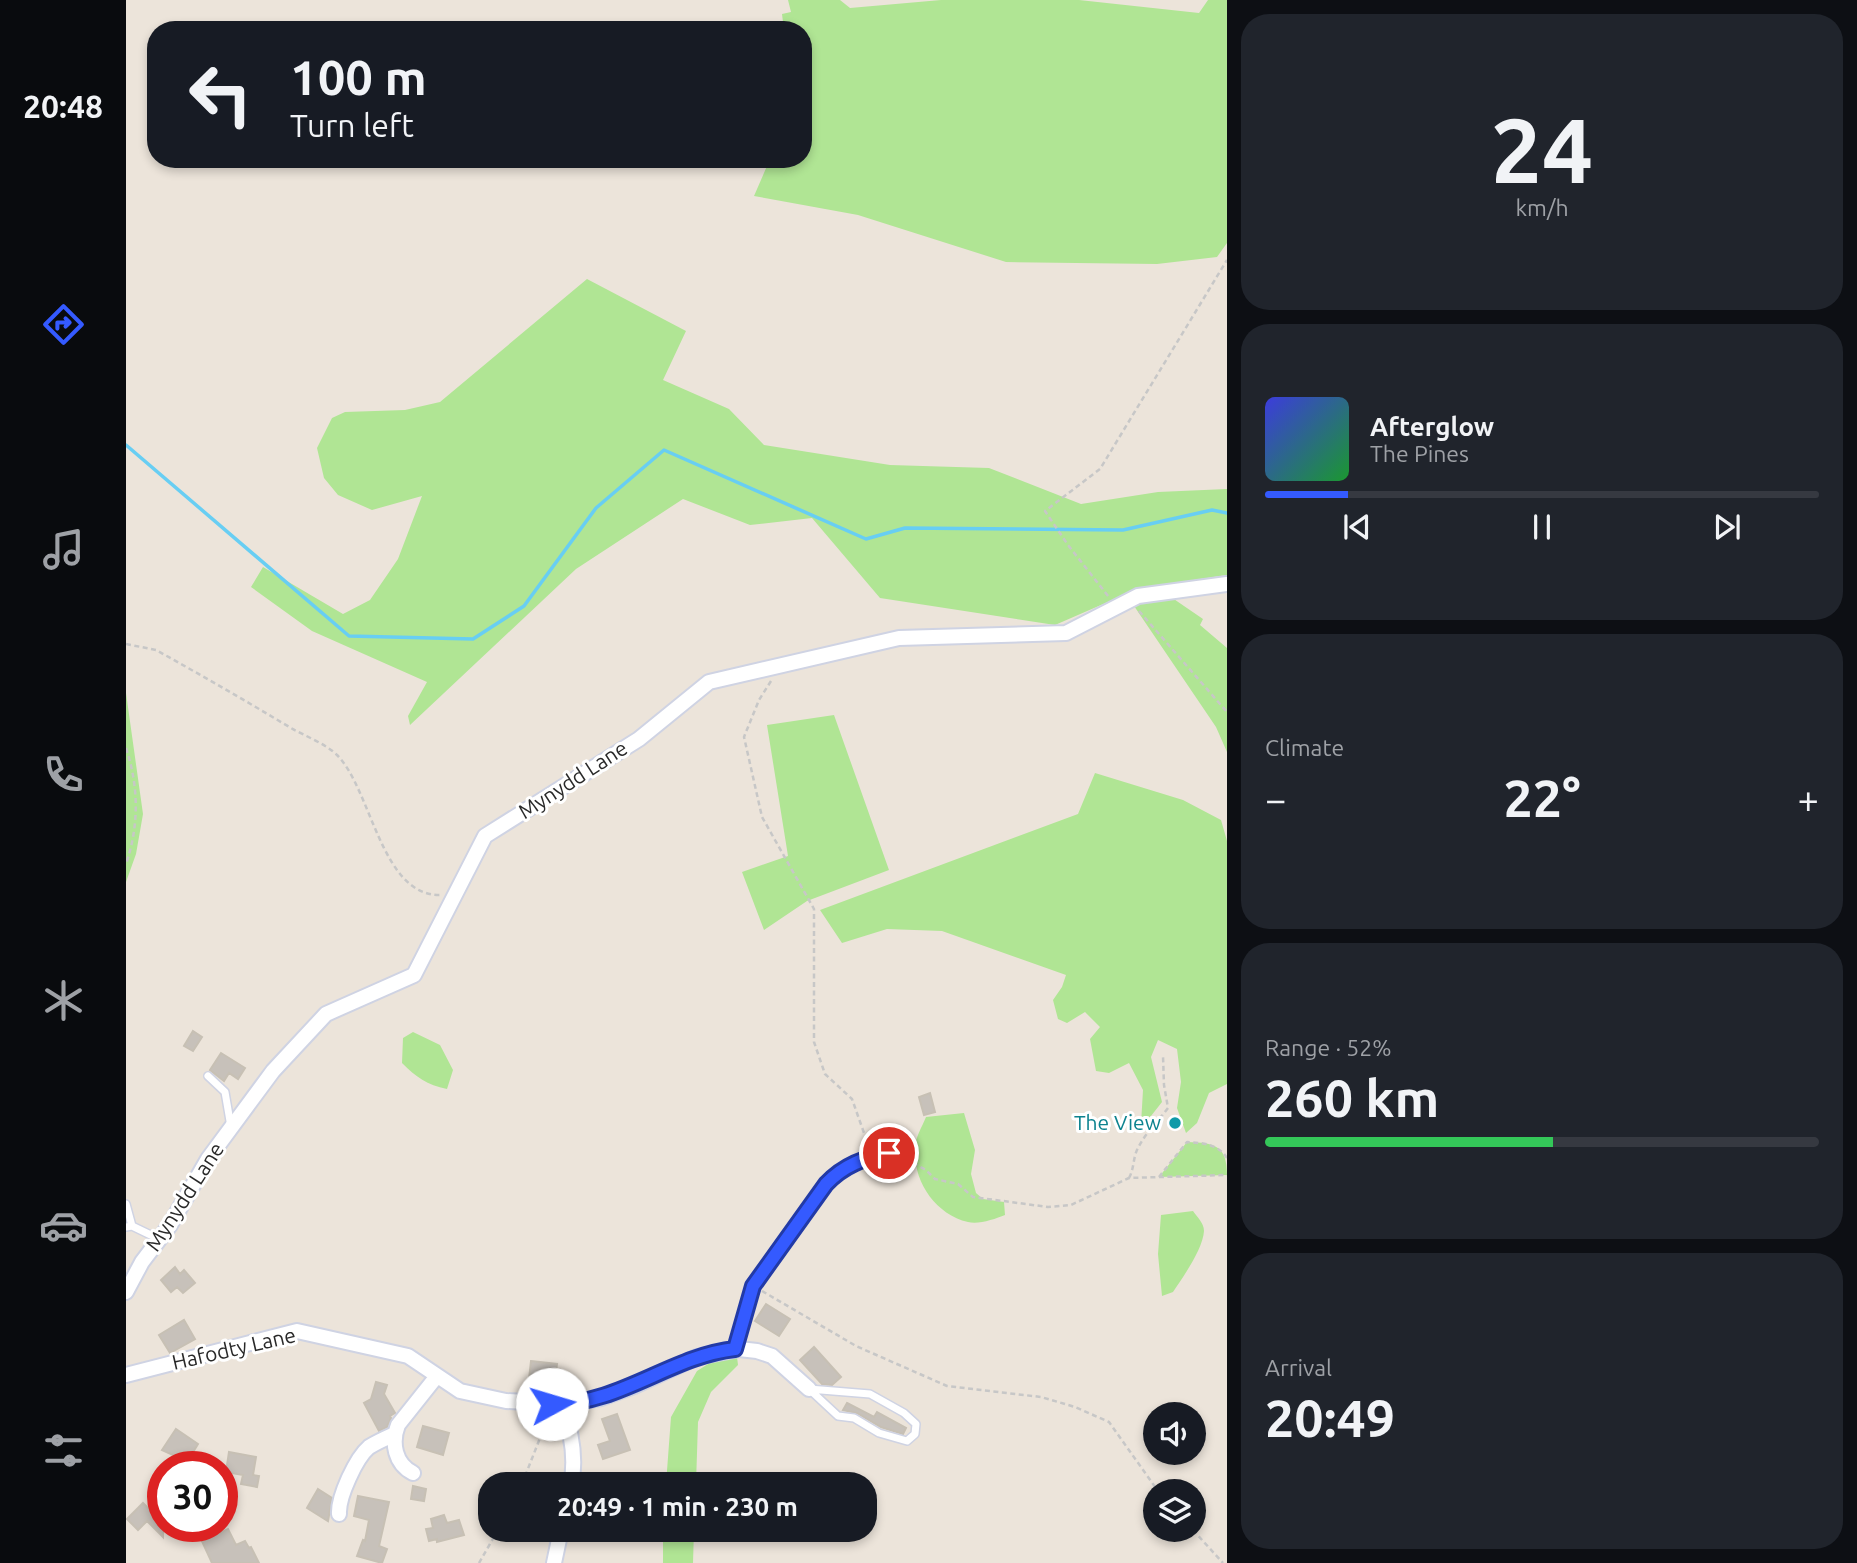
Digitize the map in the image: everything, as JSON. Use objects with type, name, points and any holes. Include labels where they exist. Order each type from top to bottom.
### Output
[{"type":"street","name":"Mynydd Lane","points":[[126,1292],[142,1262],[160,1239],[208,1159],[273,1071],[326,1014],[414,975],[485,836],[639,739],[709,682],[900,638],[1066,633],[1139,596],[1227,584]]},
{"type":"street","name":"Hafodty Lane","points":[[126,1375],[297,1331],[408,1356],[460,1391],[506,1401],[557,1404],[601,1398],[697,1357],[735,1349],[757,1351],[772,1356],[809,1389]]},
{"type":"street","points":[[413,1473],[399,1458],[395,1449],[395,1434],[398,1425],[437,1376]]},
{"type":"street","points":[[557,1404],[571,1432],[574,1472]]},
{"type":"street","points":[[339,1514],[340,1499],[362,1455],[369,1447],[395,1434]]},
{"type":"street","points":[[554,1563],[558,1542]]},
{"type":"lane","points":[[208,1076],[225,1092],[232,1128]]},
{"type":"lane","points":[[735,1349],[753,1286],[826,1184],[840,1170],[872,1156],[908,1154]]},
{"type":"lane","points":[[126,1204],[129,1227],[160,1239]]},
{"type":"lane","points":[[809,1389],[856,1395],[870,1394],[904,1413],[916,1424],[915,1434],[907,1441],[894,1438],[879,1433],[854,1418],[838,1416],[809,1389]]},
{"type":"path","points":[[1227,260],[1100,469],[1045,511],[1068,545],[1227,712]]},
{"type":"path","points":[[126,644],[156,650],[337,755],[357,785],[378,836],[404,880],[431,895],[455,894]]},
{"type":"path","points":[[781,665],[759,700],[744,737],[762,817],[814,909],[814,1042],[825,1074],[852,1099],[872,1156]]},
{"type":"path","points":[[126,748],[132,765],[137,815],[133,844],[126,864]]},
{"type":"path","points":[[1129,1178],[1136,1153],[1149,1128],[1159,1121],[1168,1108],[1163,1056]]},
{"type":"path","points":[[1159,1177],[1187,1142],[1206,1143],[1223,1151],[1227,1158]]},
{"type":"path","points":[[908,1154],[911,1162],[926,1170],[935,1179],[958,1184],[973,1197],[1030,1206],[1071,1205],[1129,1178],[1227,1175]]},
{"type":"path","points":[[753,1286],[856,1346],[947,1386],[1041,1397],[1075,1407],[1108,1422],[1149,1479]]},
{"type":"path","points":[[527,1472],[557,1404]]},
{"type":"path","points":[[479,1563],[491,1542]]},
{"type":"path","points":[[1204,1542],[1223,1563]]},
{"type":"green space","points":[[788,0],[840,0],[850,8],[941,0],[1079,0],[1199,13],[1208,0],[1227,0],[1227,243],[1217,257],[1157,264],[1006,262],[858,215],[754,196],[766,168],[812,168],[812,21],[783,21],[782,14],[791,12]]},
{"type":"green space","points":[[587,279],[686,331],[663,380],[729,409],[764,445],[890,465],[989,468],[1081,504],[1158,492],[1227,489],[1227,575],[1140,588],[1055,625],[880,598],[812,518],[750,525],[683,499],[576,569],[410,725],[408,716],[427,682],[312,631],[251,587],[263,567],[343,614],[370,600],[398,559],[422,496],[372,510],[338,495],[324,478],[317,448],[332,418],[345,412],[405,410],[440,402]]},
{"type":"green space","points":[[1165,593],[1203,619],[1200,625],[1227,648],[1227,752],[1216,727],[1130,600]]},
{"type":"green space","points":[[126,693],[143,814],[136,854],[126,882]]},
{"type":"green space","points":[[834,715],[889,870],[807,901],[764,930],[742,872],[788,856],[767,725]]},
{"type":"green space","points":[[1095,773],[1183,800],[1221,820],[1227,841],[1227,1084],[1209,1093],[1197,1123],[1186,1133],[1177,1108],[1181,1082],[1177,1049],[1158,1040],[1151,1057],[1162,1102],[1141,1124],[1143,1090],[1129,1063],[1109,1073],[1096,1071],[1090,1039],[1100,1027],[1085,1012],[1067,1023],[1058,1019],[1053,1000],[1066,975],[942,931],[887,929],[842,943],[820,910],[1078,814]]},
{"type":"green space","points":[[413,1032],[440,1045],[453,1070],[447,1089],[422,1080],[402,1063],[403,1038]]},
{"type":"green space","points":[[964,1113],[975,1150],[971,1174],[976,1193],[983,1199],[1004,1202],[1005,1215],[992,1220],[972,1223],[946,1212],[928,1194],[918,1172],[915,1160],[916,1140],[926,1117]]},
{"type":"green space","points":[[1187,1142],[1205,1143],[1218,1148],[1225,1157],[1227,1175],[1159,1177]]},
{"type":"green space","points":[[1193,1211],[1204,1228],[1203,1238],[1192,1263],[1173,1292],[1162,1296],[1158,1254],[1161,1215]]},
{"type":"green space","points":[[724,1354],[737,1357],[738,1365],[711,1392],[698,1422],[696,1472],[667,1472],[671,1417],[697,1371]]},
{"type":"green space","points":[[663,1542],[694,1542],[693,1563],[663,1563]]},
{"type":"building","points":[[193,1031],[202,1037],[193,1051],[184,1046]]},
{"type":"building","points":[[221,1053],[245,1068],[238,1079],[229,1073],[224,1081],[210,1070]]},
{"type":"building","points":[[930,1093],[935,1112],[924,1115],[919,1097]]},
{"type":"building","points":[[175,1267],[180,1274],[184,1270],[195,1283],[183,1293],[177,1287],[171,1292],[161,1280]]},
{"type":"building","points":[[766,1304],[790,1319],[779,1336],[755,1321]]},
{"type":"building","points":[[184,1320],[195,1339],[170,1353],[159,1335]]},
{"type":"building","points":[[814,1347],[841,1377],[832,1385],[822,1384],[800,1360]]},
{"type":"building","points":[[531,1361],[557,1364],[553,1394],[539,1393],[540,1380],[529,1379]]},
{"type":"building","points":[[376,1382],[387,1385],[384,1394],[395,1413],[390,1416],[387,1427],[379,1431],[364,1403],[371,1399]]},
{"type":"building","points":[[847,1403],[874,1417],[877,1412],[906,1428],[903,1434],[881,1427],[857,1413],[843,1410]]},
{"type":"building","points":[[617,1414],[630,1450],[603,1459],[598,1445],[610,1441],[602,1419]]},
{"type":"building","points":[[423,1426],[449,1433],[443,1455],[417,1447]]},
{"type":"building","points":[[176,1429],[198,1444],[194,1451],[162,1450]]},
{"type":"building","points":[[238,1454],[256,1457],[253,1475],[259,1476],[257,1487],[241,1484],[243,1475],[238,1474]]},
{"type":"building","points":[[413,1486],[426,1489],[424,1501],[411,1499]]},
{"type":"building","points":[[318,1489],[332,1498],[328,1521],[307,1508]]},
{"type":"building","points":[[358,1496],[389,1502],[379,1546],[387,1549],[382,1563],[357,1556],[363,1540],[365,1541],[369,1520],[354,1516]]},
{"type":"building","points":[[143,1503],[147,1507],[147,1521],[138,1530],[127,1519]]},
{"type":"building","points":[[444,1515],[447,1523],[459,1520],[464,1535],[437,1542],[437,1539],[429,1541],[426,1529],[433,1528],[431,1519]]},
{"type":"building","points":[[245,1541],[259,1563],[212,1563],[202,1542],[234,1542],[236,1545]]},
{"type":"waterway","points":[[126,445],[349,636],[473,639],[524,606],[596,508],[664,450],[866,539],[905,528],[1123,530],[1212,510],[1227,513]]},
{"type":"place","name":"The View","points":[[1175,1123]]},
{"type":"route","points":[[552,1404],[601,1398],[697,1357],[735,1349],[753,1286],[826,1184],[840,1170],[856,1162],[889,1153]]}]
